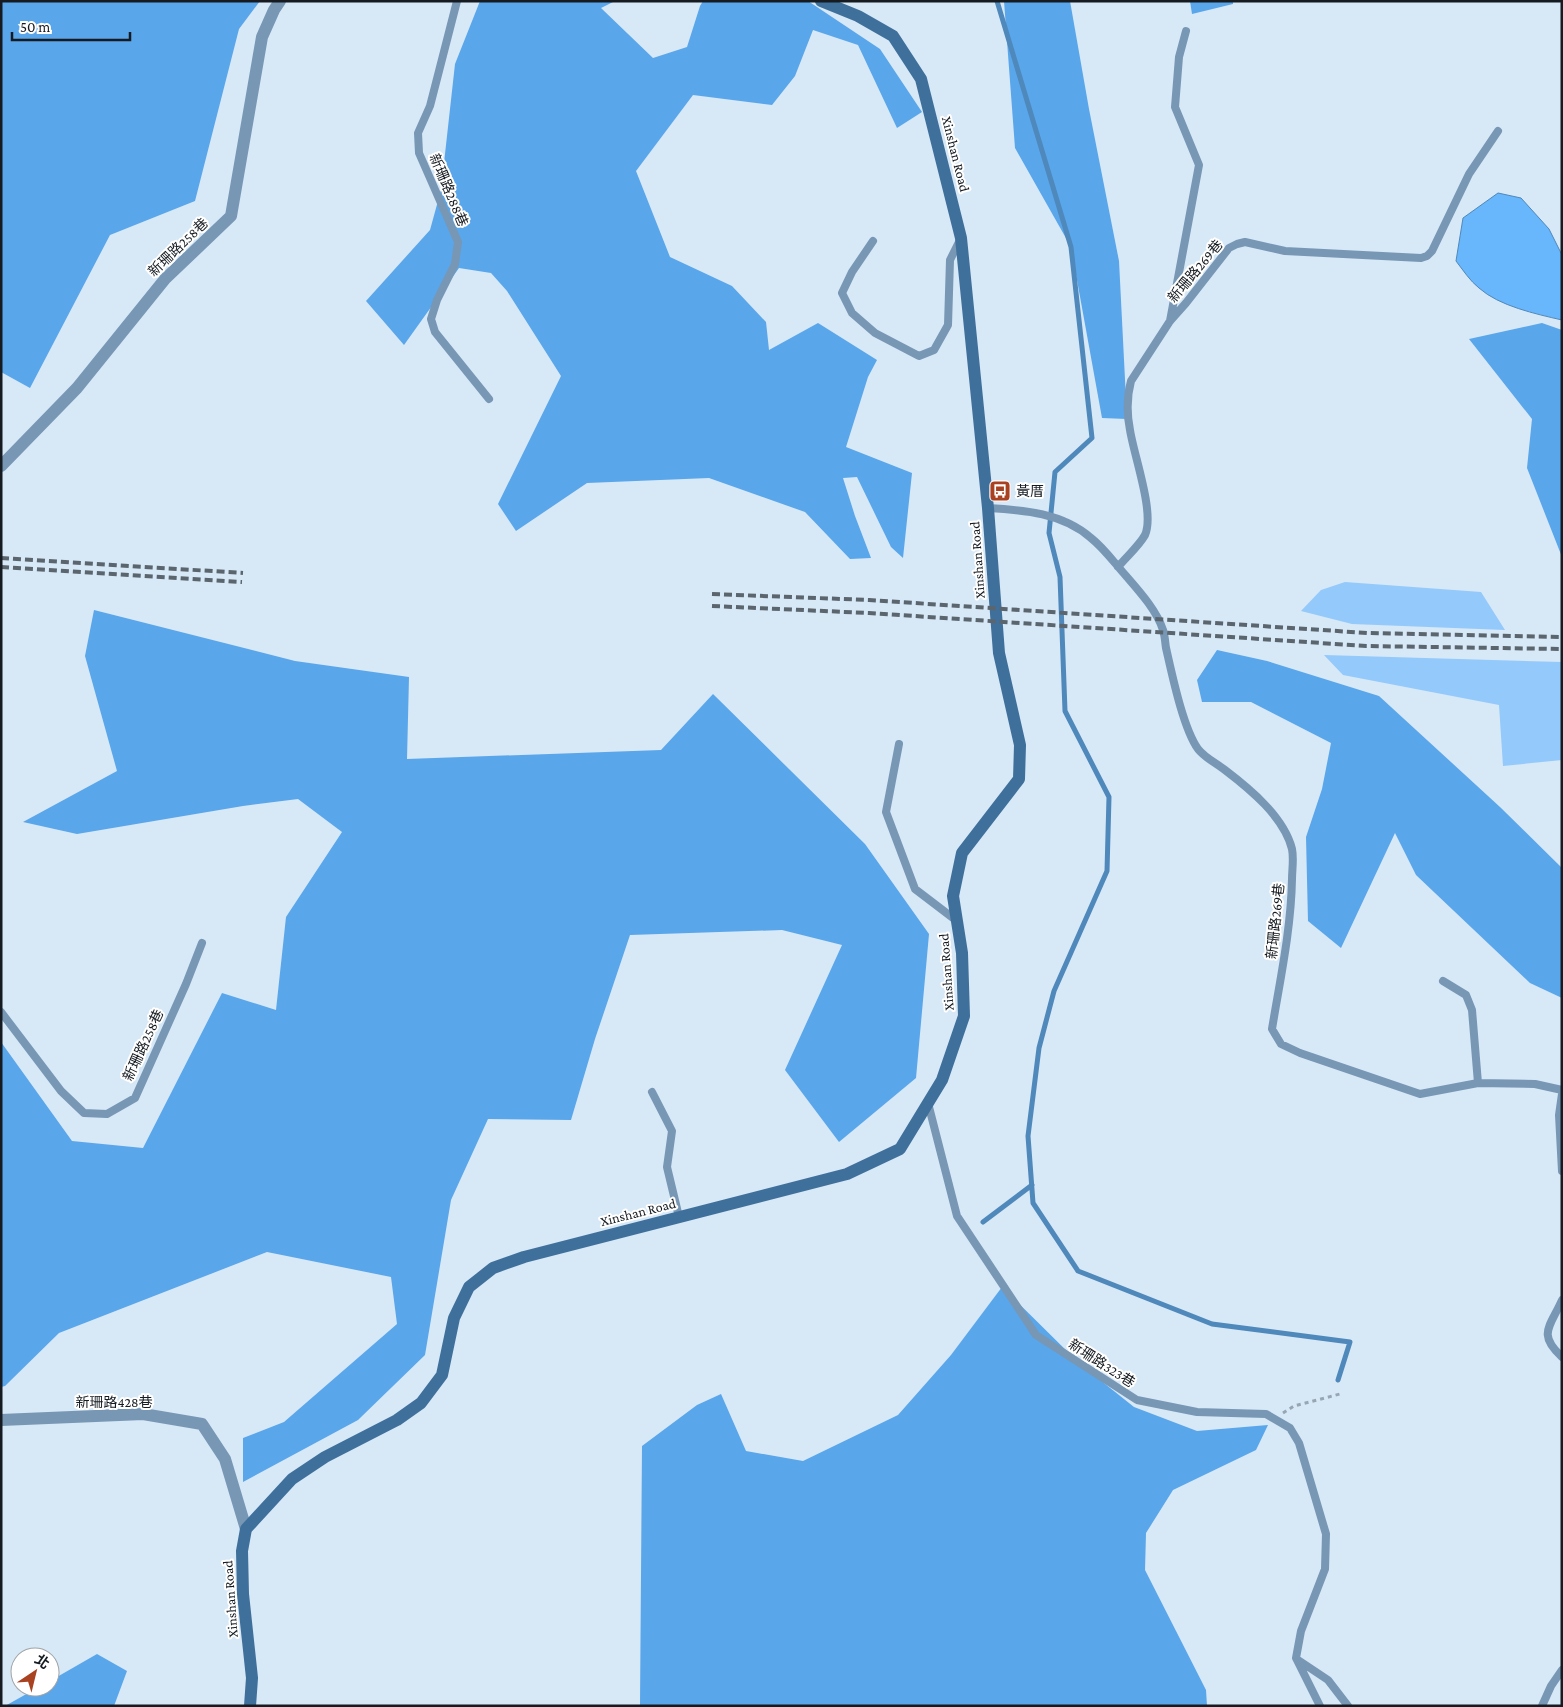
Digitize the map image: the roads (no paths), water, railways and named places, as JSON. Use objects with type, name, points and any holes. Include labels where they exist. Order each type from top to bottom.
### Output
[{"type":"street","name":"新珊路258巷","points":[[1,466],[77,388],[165,279],[231,216],[262,37],[280,1]]},
{"type":"street","name":"Xinshan Road","points":[[250,1706],[252,1678],[243,1594],[242,1551],[246,1529],[292,1479],[325,1457],[396,1420],[421,1403],[442,1375],[454,1318],[469,1287],[493,1268],[524,1257],[847,1174],[900,1149],[942,1080],[964,1016],[962,953],[953,896],[962,853],[1019,779],[1020,745],[1000,653],[988,508],[961,238],[921,79],[893,36],[858,16],[821,1]]},
{"type":"street","name":"新珊路428巷","points":[[1,1420],[143,1414],[202,1424],[225,1459],[246,1529]]},
{"type":"lane","name":"新珊路288巷","points":[[457,1],[430,106],[418,133],[420,153],[458,242],[455,264],[437,300],[431,319],[435,332],[489,399]]},
{"type":"lane","points":[[1170,320],[1199,165],[1175,108],[1179,57],[1186,31]]},
{"type":"lane","name":"新珊路269巷","points":[[1118,567],[1144,536],[1148,522],[1147,506],[1129,428],[1128,391],[1131,381],[1170,320],[1186,303],[1229,248],[1244,242],[1285,251],[1421,258],[1427,256],[1432,251],[1469,174],[1498,131]]},
{"type":"lane","points":[[873,241],[852,272],[842,293],[852,313],[875,333],[919,356],[934,350],[948,325],[950,260],[961,238]]},
{"type":"lane","name":"新珊路269巷","points":[[988,508],[1042,514],[1075,526],[1091,538],[1134,584],[1157,616],[1163,630],[1183,715],[1198,749],[1264,802],[1287,834],[1292,852],[1292,902],[1272,1029],[1281,1044],[1300,1053],[1420,1094],[1478,1083],[1535,1084],[1562,1090]]},
{"type":"lane","points":[[899,744],[886,812],[915,889],[957,921]]},
{"type":"lane","name":"新珊路258巷","points":[[1,1012],[61,1091],[84,1113],[107,1114],[135,1098],[186,984],[202,943]]},
{"type":"lane","points":[[1444,981],[1466,995],[1472,1010],[1478,1083]]},
{"type":"lane","points":[[652,1092],[672,1131],[667,1167],[679,1217]]},
{"type":"lane","points":[[1562,1094],[1559,1116],[1562,1171]]},
{"type":"lane","name":"新珊路323巷","points":[[928,1103],[957,1216],[1036,1335],[1137,1400],[1196,1412],[1266,1414],[1290,1428],[1299,1443],[1326,1534],[1325,1569],[1301,1631],[1296,1658]]},
{"type":"lane","points":[[1562,1300],[1547,1334],[1551,1348],[1562,1357]]},
{"type":"lane","points":[[1296,1658],[1320,1706]]},
{"type":"lane","points":[[1296,1658],[1328,1680],[1348,1706]]},
{"type":"lane","points":[[1542,1706],[1550,1686],[1562,1670]]},
{"type":"waterway","points":[[997,1],[1071,247],[1092,438],[1055,472],[1049,533],[1060,577],[1065,711],[1109,797],[1107,871],[1054,991],[1039,1048],[1028,1136],[1033,1203],[1078,1271],[1212,1324],[1350,1342],[1338,1380]]},
{"type":"waterway","points":[[983,1222],[1032,1185]]},
{"type":"railway","points":[[1,558],[243,573]]},
{"type":"railway","points":[[1,567],[242,582]]},
{"type":"railway","points":[[712,594],[869,600],[1367,633],[1562,637]]},
{"type":"railway","points":[[712,606],[869,613],[1366,646],[1562,649]]},
{"type":"place","name":"黃厝","points":[[1000,491]]}]
